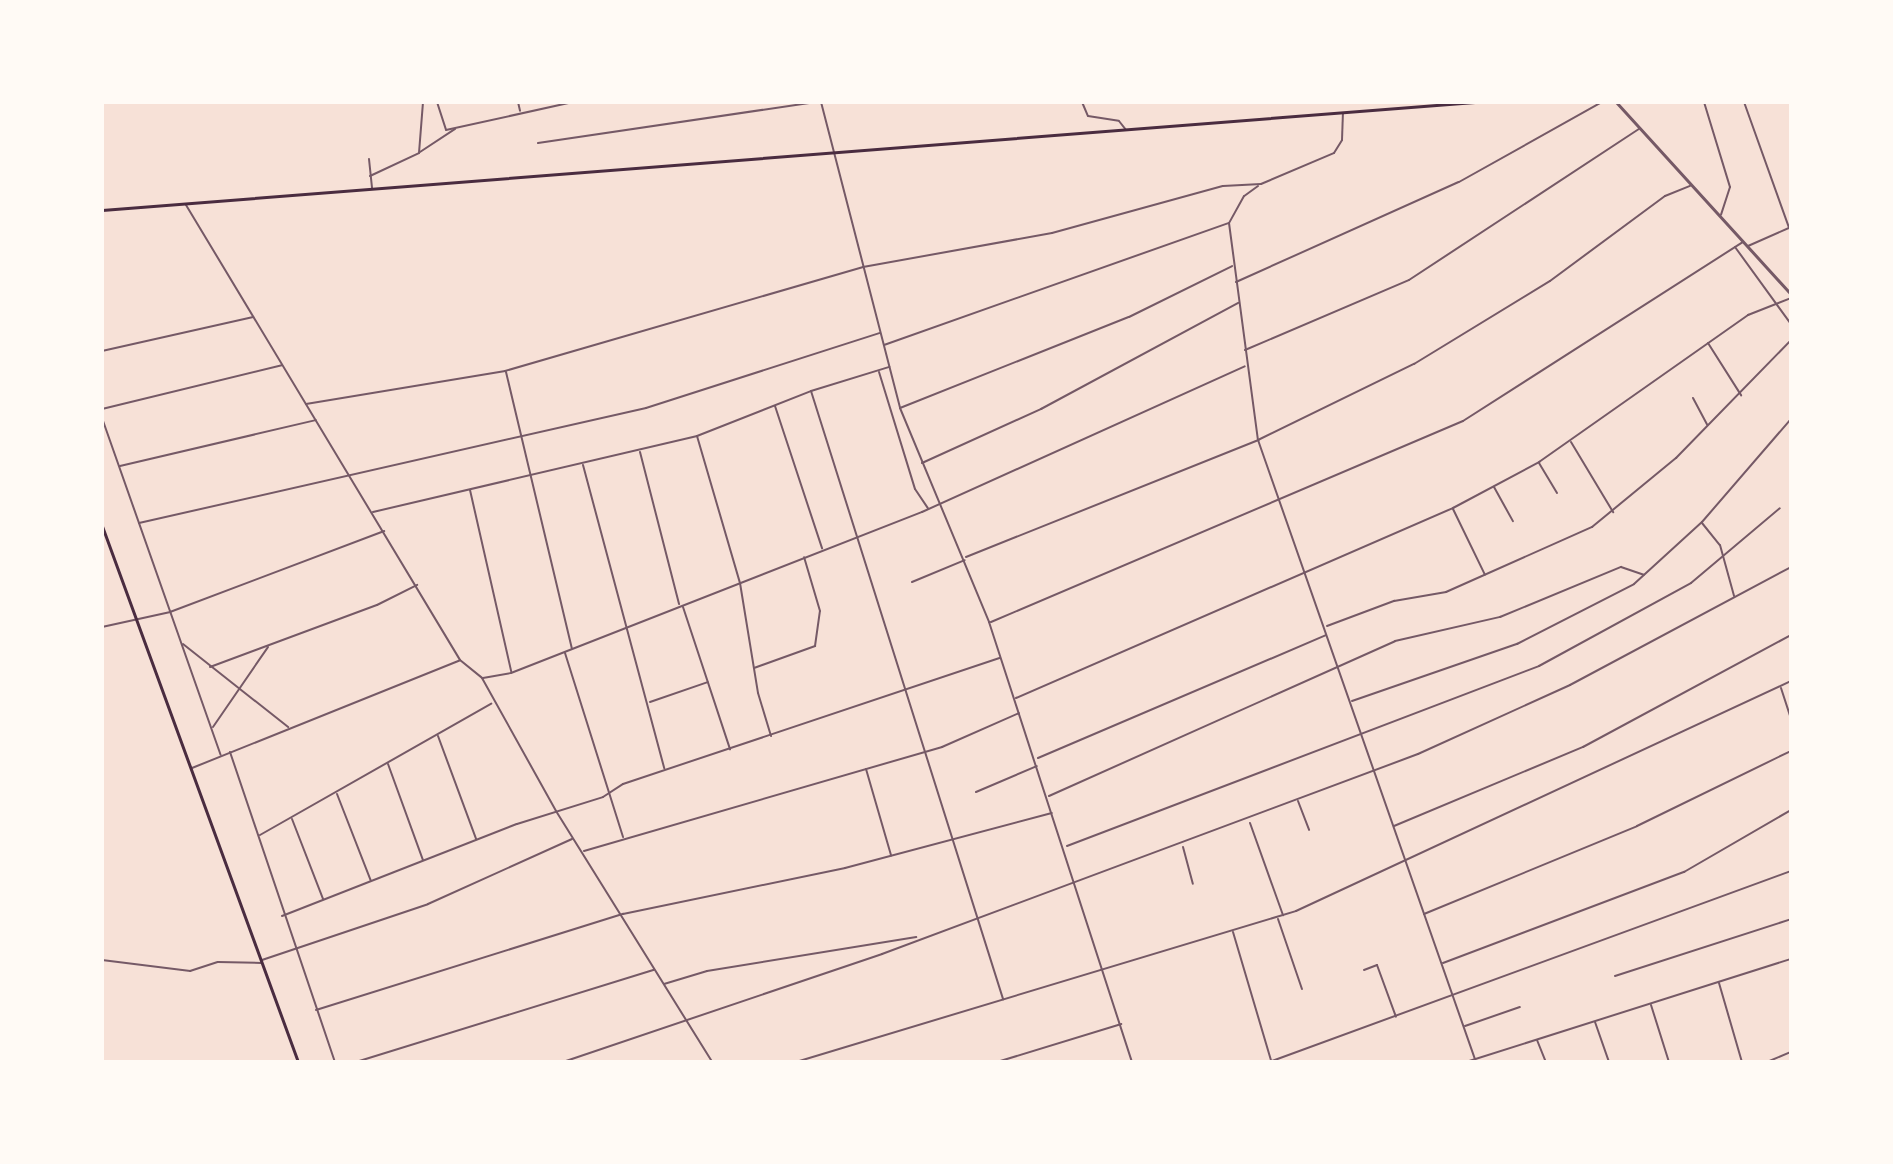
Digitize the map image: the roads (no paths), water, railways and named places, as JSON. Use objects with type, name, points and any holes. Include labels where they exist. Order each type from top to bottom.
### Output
[{"type":"main road","points":[[102,210],[1475,102]]},
{"type":"main road","points":[[102,526],[298,1062]]},
{"type":"street","points":[[419,153],[423,102]]},
{"type":"street","points":[[437,102],[446,130],[573,102]]},
{"type":"street","points":[[518,102],[520,112]]},
{"type":"street","points":[[538,143],[816,102]]},
{"type":"street","points":[[821,102],[900,408],[921,463],[966,558],[989,622],[1106,968],[1132,1062]]},
{"type":"street","points":[[1082,102],[1088,116],[1119,121],[1127,130]]},
{"type":"street","points":[[1235,283],[1459,182],[1602,102]]},
{"type":"street","points":[[1015,698],[1453,508],[1539,462],[1748,315],[1777,305],[1791,296],[1616,102]]},
{"type":"street","points":[[1704,102],[1730,187],[1720,216]]},
{"type":"street","points":[[1744,102],[1790,228],[1747,247]]},
{"type":"street","points":[[1343,114],[1342,140],[1334,153],[1261,184],[1244,196],[1229,223],[1245,366],[1258,440],[1276,502],[1328,635],[1476,1060]]},
{"type":"street","points":[[370,176],[419,153],[457,127]]},
{"type":"street","points":[[1244,351],[1409,280],[1640,128]]},
{"type":"street","points":[[369,159],[372,189]]},
{"type":"street","points":[[306,404],[505,371],[863,267],[1052,233],[1223,186],[1261,184]]},
{"type":"street","points":[[912,582],[1258,440],[1485,324],[1665,196],[1692,186]]},
{"type":"street","points":[[185,204],[460,660],[482,678],[492,704],[556,811],[623,914],[685,1022],[712,1062]]},
{"type":"street","points":[[883,345],[1229,223]]},
{"type":"street","points":[[989,622],[1276,502],[1485,409],[1743,242]]},
{"type":"street","points":[[1735,247],[1791,324]]},
{"type":"street","points":[[900,408],[1129,317],[1233,265]]},
{"type":"street","points":[[921,463],[1041,409],[1238,303]]},
{"type":"street","points":[[102,351],[253,317]]},
{"type":"street","points":[[139,523],[520,438],[724,386],[880,333]]},
{"type":"street","points":[[1325,627],[1486,576],[1613,513],[1742,396],[1791,340]]},
{"type":"street","points":[[1707,342],[1742,396]]},
{"type":"street","points":[[102,409],[282,365]]},
{"type":"street","points":[[482,678],[511,673],[929,509],[1245,366]]},
{"type":"street","points":[[372,512],[697,436],[811,391],[889,367]]},
{"type":"street","points":[[879,370],[915,489],[929,509]]},
{"type":"street","points":[[505,371],[572,648]]},
{"type":"street","points":[[811,391],[1003,999]]},
{"type":"street","points":[[1693,398],[1708,425]]},
{"type":"street","points":[[774,405],[823,549]]},
{"type":"street","points":[[102,418],[221,755]]},
{"type":"street","points":[[1351,702],[1517,644],[1644,575],[1702,522],[1791,419]]},
{"type":"street","points":[[119,466],[316,420]]},
{"type":"street","points":[[697,436],[740,583],[753,668],[771,737]]},
{"type":"street","points":[[1570,441],[1613,513]]},
{"type":"street","points":[[639,450],[681,605],[730,750]]},
{"type":"street","points":[[1539,462],[1557,493]]},
{"type":"street","points":[[583,464],[665,770]]},
{"type":"street","points":[[1494,486],[1513,521]]},
{"type":"street","points":[[470,489],[511,673]]},
{"type":"street","points":[[1453,508],[1486,576]]},
{"type":"street","points":[[1066,846],[1539,666],[1655,606],[1780,508]]},
{"type":"street","points":[[1702,522],[1722,554],[1734,596]]},
{"type":"street","points":[[102,627],[135,616],[170,612],[384,531]]},
{"type":"street","points":[[753,668],[815,646],[820,611],[804,557]]},
{"type":"street","points":[[1048,796],[1183,740],[1338,664],[1395,641],[1500,617],[1621,567],[1644,575]]},
{"type":"street","points":[[563,1062],[685,1022],[1249,821],[1510,715],[1791,567]]},
{"type":"street","points":[[210,667],[269,647],[417,585]]},
{"type":"street","points":[[1036,759],[1328,635]]},
{"type":"street","points":[[1394,826],[1583,747],[1791,635]]},
{"type":"street","points":[[182,643],[288,727]]},
{"type":"street","points":[[212,728],[269,647]]},
{"type":"street","points":[[565,652],[623,838]]},
{"type":"street","points":[[282,916],[665,770],[906,692],[1001,657]]},
{"type":"street","points":[[191,769],[288,727],[460,660]]},
{"type":"street","points":[[796,1062],[1278,918],[1791,681]]},
{"type":"street","points":[[649,702],[708,682]]},
{"type":"street","points":[[1780,687],[1791,719]]},
{"type":"street","points":[[259,836],[492,704]]},
{"type":"street","points":[[582,852],[925,752],[1020,712]]},
{"type":"street","points":[[438,735],[476,840]]},
{"type":"street","points":[[1424,914],[1637,826],[1791,751]]},
{"type":"street","points":[[230,752],[282,916],[335,1062]]},
{"type":"street","points":[[388,763],[424,862]]},
{"type":"street","points":[[976,792],[1038,765]]},
{"type":"street","points":[[866,768],[891,857]]},
{"type":"street","points":[[336,792],[371,882]]},
{"type":"street","points":[[1297,800],[1309,830]]},
{"type":"street","points":[[1441,964],[1684,872],[1791,810]]},
{"type":"street","points":[[316,1010],[623,914],[891,857],[1054,812]]},
{"type":"street","points":[[291,818],[324,900]]},
{"type":"street","points":[[1249,821],[1283,916]]},
{"type":"street","points":[[102,960],[190,971],[218,962],[261,962],[428,904],[573,839]]},
{"type":"street","points":[[1182,846],[1193,884]]},
{"type":"street","points":[[1233,931],[1272,1062],[1791,871]]},
{"type":"street","points":[[1278,918],[1302,989]]},
{"type":"street","points":[[1615,976],[1791,919]]},
{"type":"street","points":[[663,984],[707,971],[917,937]]},
{"type":"street","points":[[1466,1062],[1791,959]]},
{"type":"street","points":[[1364,970],[1377,965],[1396,1018]]},
{"type":"street","points":[[356,1062],[655,970]]},
{"type":"street","points":[[1718,981],[1742,1062]]},
{"type":"street","points":[[1650,1003],[1669,1062]]},
{"type":"street","points":[[1464,1026],[1520,1007]]},
{"type":"street","points":[[1595,1021],[1609,1062]]},
{"type":"street","points":[[997,1062],[1122,1024]]},
{"type":"street","points":[[1537,1038],[1546,1062]]},
{"type":"street","points":[[1767,1062],[1791,1052]]}]
